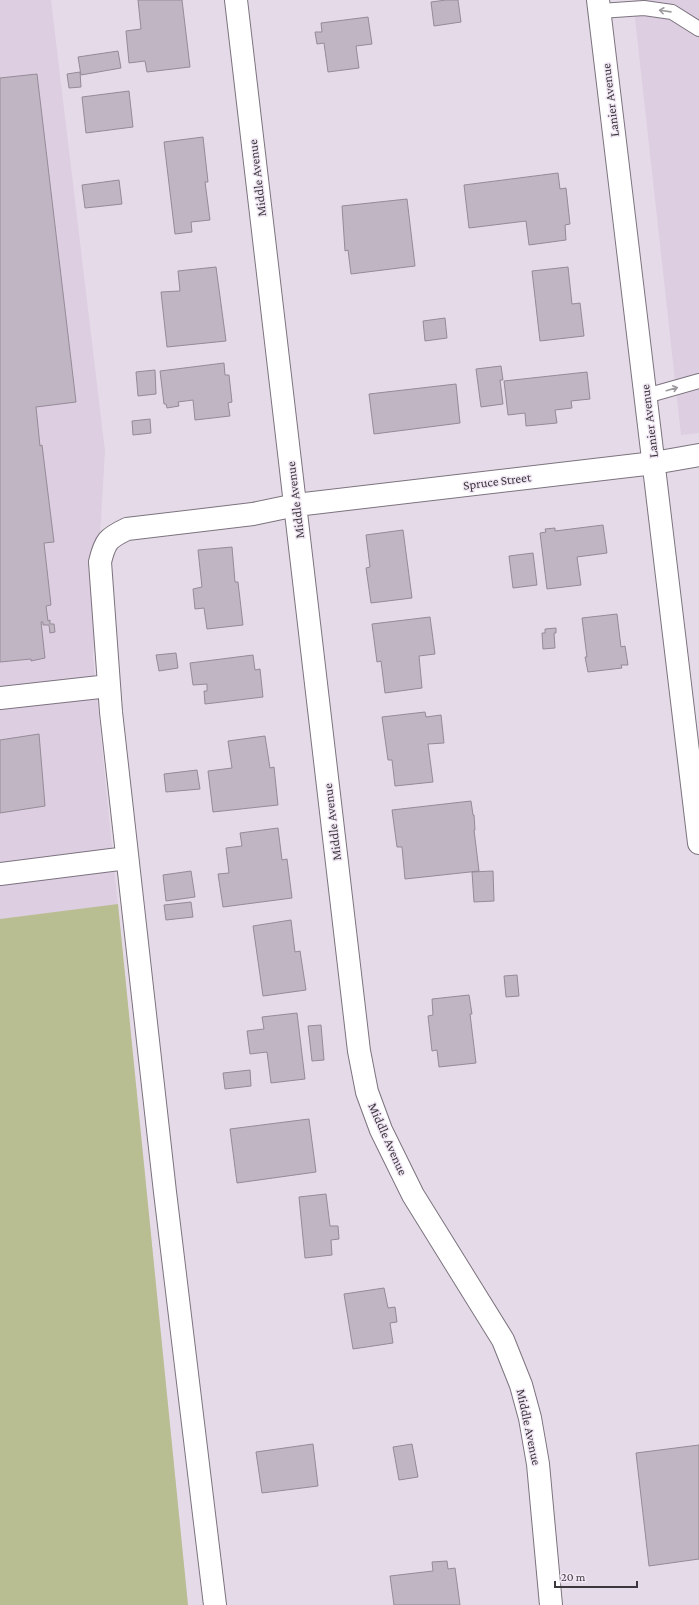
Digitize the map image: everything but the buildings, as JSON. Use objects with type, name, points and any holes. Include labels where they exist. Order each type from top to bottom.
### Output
[{"type":"street","name":"Middle Avenue","points":[[236,0],[358,1043],[367,1092],[381,1130],[413,1195],[503,1340],[521,1386],[530,1418],[538,1464],[552,1605]]},
{"type":"street","name":"Lanier Avenue","points":[[599,6],[699,843]]},
{"type":"street","name":"Spruce Street","points":[[215,1605],[165,1192],[127,858],[109,686],[100,562],[104,545],[111,537],[127,529],[253,514],[296,505],[654,462],[699,455]]},
{"type":"street","points":[[0,698],[109,686]]},
{"type":"street","points":[[0,874],[127,858]]},
{"type":"lane","points":[[599,6],[644,8],[672,12],[699,28]]},
{"type":"lane","points":[[646,396],[699,382]]},
{"type":"shaded area","points":[[0,0],[51,0],[105,451],[93,657],[188,1605],[0,1605]]},
{"type":"shaded area","points":[[633,0],[699,0],[699,433],[681,435]]},
{"type":"green space","points":[[118,904],[188,1605],[0,1605],[0,919]]}]
